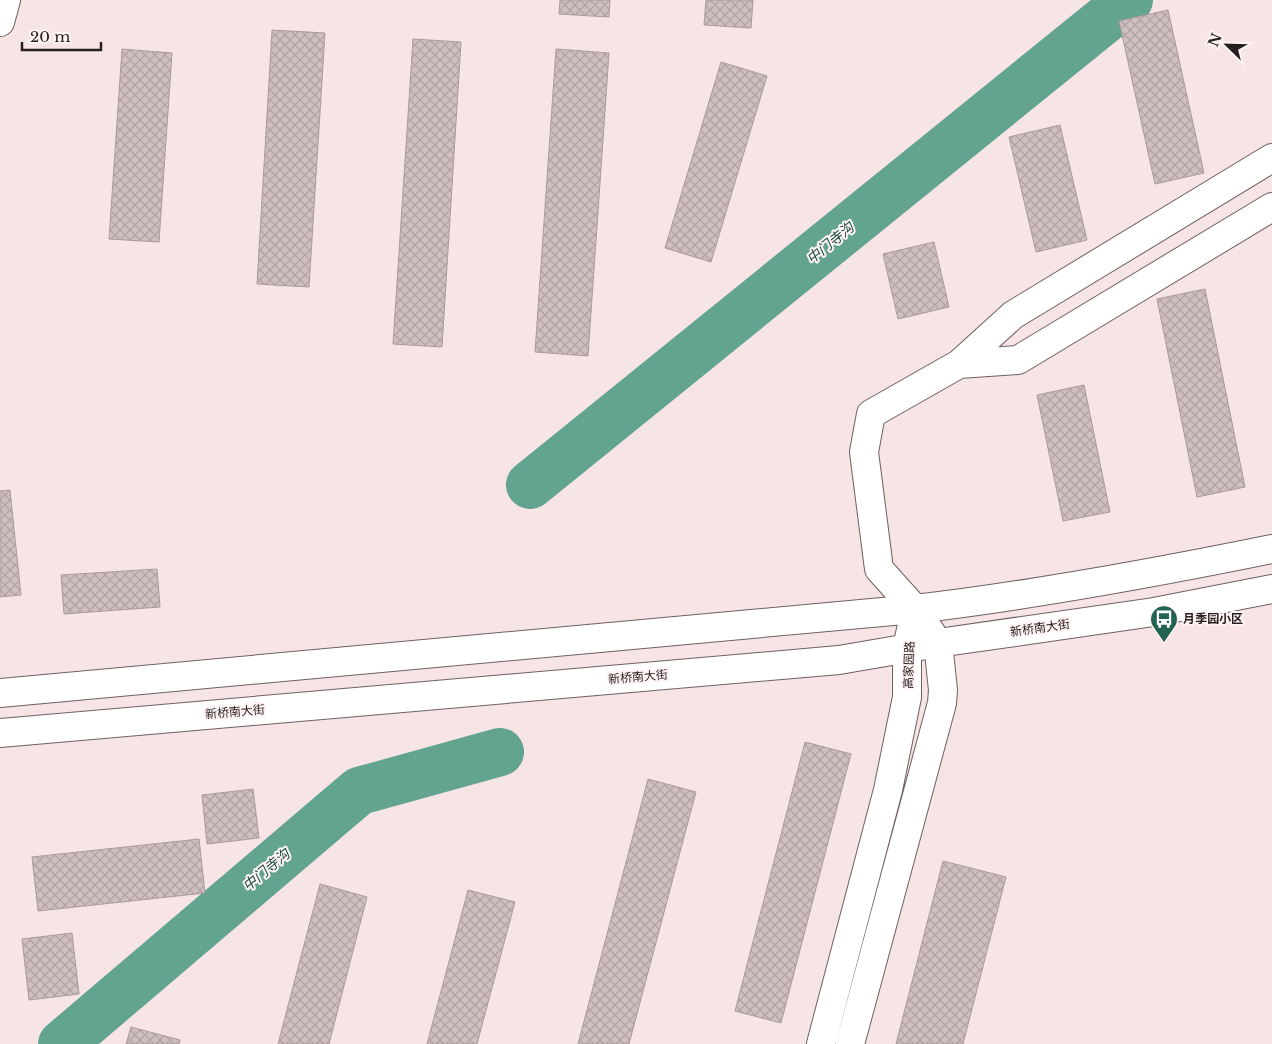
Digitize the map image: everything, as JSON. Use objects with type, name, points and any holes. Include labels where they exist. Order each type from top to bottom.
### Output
[{"type":"main road","points":[[0,22],[6,0]]},
{"type":"main road","points":[[915,609],[879,569],[864,452],[871,414],[959,364],[1013,315],[1272,158]]},
{"type":"main road","points":[[959,364],[1018,360],[1272,207]]},
{"type":"main road","points":[[0,693],[915,609],[992,600],[1186,567],[1272,549]]},
{"type":"main road","name":"新桥南大街","points":[[0,733],[327,703],[839,660],[938,643],[1154,612],[1272,589]]},
{"type":"main road","name":"高家园路","points":[[850,1044],[942,703],[943,690],[938,643],[915,609]]},
{"type":"main road","name":"高家园路","points":[[821,1044],[888,790],[908,697],[907,648],[915,609]]},
{"type":"building","points":[[560,0],[610,0],[609,17],[559,14]]},
{"type":"building","points":[[706,0],[753,0],[751,28],[704,25]]},
{"type":"building","points":[[1168,10],[1204,173],[1155,184],[1119,21]]},
{"type":"building","points":[[272,30],[325,33],[309,287],[257,284]]},
{"type":"building","points":[[413,39],[461,42],[442,347],[393,344]]},
{"type":"building","points":[[122,49],[172,53],[159,242],[109,239]]},
{"type":"building","points":[[556,49],[609,53],[588,356],[535,352]]},
{"type":"building","points":[[721,62],[767,76],[711,262],[665,248]]},
{"type":"building","points":[[1060,125],[1087,240],[1036,252],[1009,137]]},
{"type":"building","points":[[934,242],[949,307],[898,319],[883,254]]},
{"type":"building","points":[[1205,289],[1245,487],[1197,497],[1157,299]]},
{"type":"building","points":[[1084,385],[1110,512],[1063,521],[1037,395]]},
{"type":"building","points":[[10,490],[21,595],[0,597],[0,491]]},
{"type":"building","points":[[157,569],[160,607],[64,614],[61,575]]},
{"type":"building","points":[[805,742],[851,754],[781,1023],[735,1011]]},
{"type":"building","points":[[648,779],[696,792],[629,1044],[578,1044]]},
{"type":"building","points":[[253,789],[259,838],[207,844],[202,795]]},
{"type":"building","points":[[199,839],[205,893],[38,911],[32,857]]},
{"type":"building","points":[[943,861],[1006,877],[963,1044],[896,1044]]},
{"type":"building","points":[[320,884],[367,897],[329,1044],[278,1044]]},
{"type":"building","points":[[468,890],[515,902],[477,1044],[427,1044]]},
{"type":"building","points":[[72,933],[79,994],[29,1000],[22,939]]},
{"type":"building","points":[[131,1027],[180,1040],[179,1044],[126,1044]]},
{"type":"waterway","name":"中门寺沟","points":[[530,485],[1129,0]]},
{"type":"waterway","name":"中门寺沟","points":[[62,1044],[359,791],[500,752]]},
{"type":"place","name":"月季园小区","points":[[1164,643]]}]
